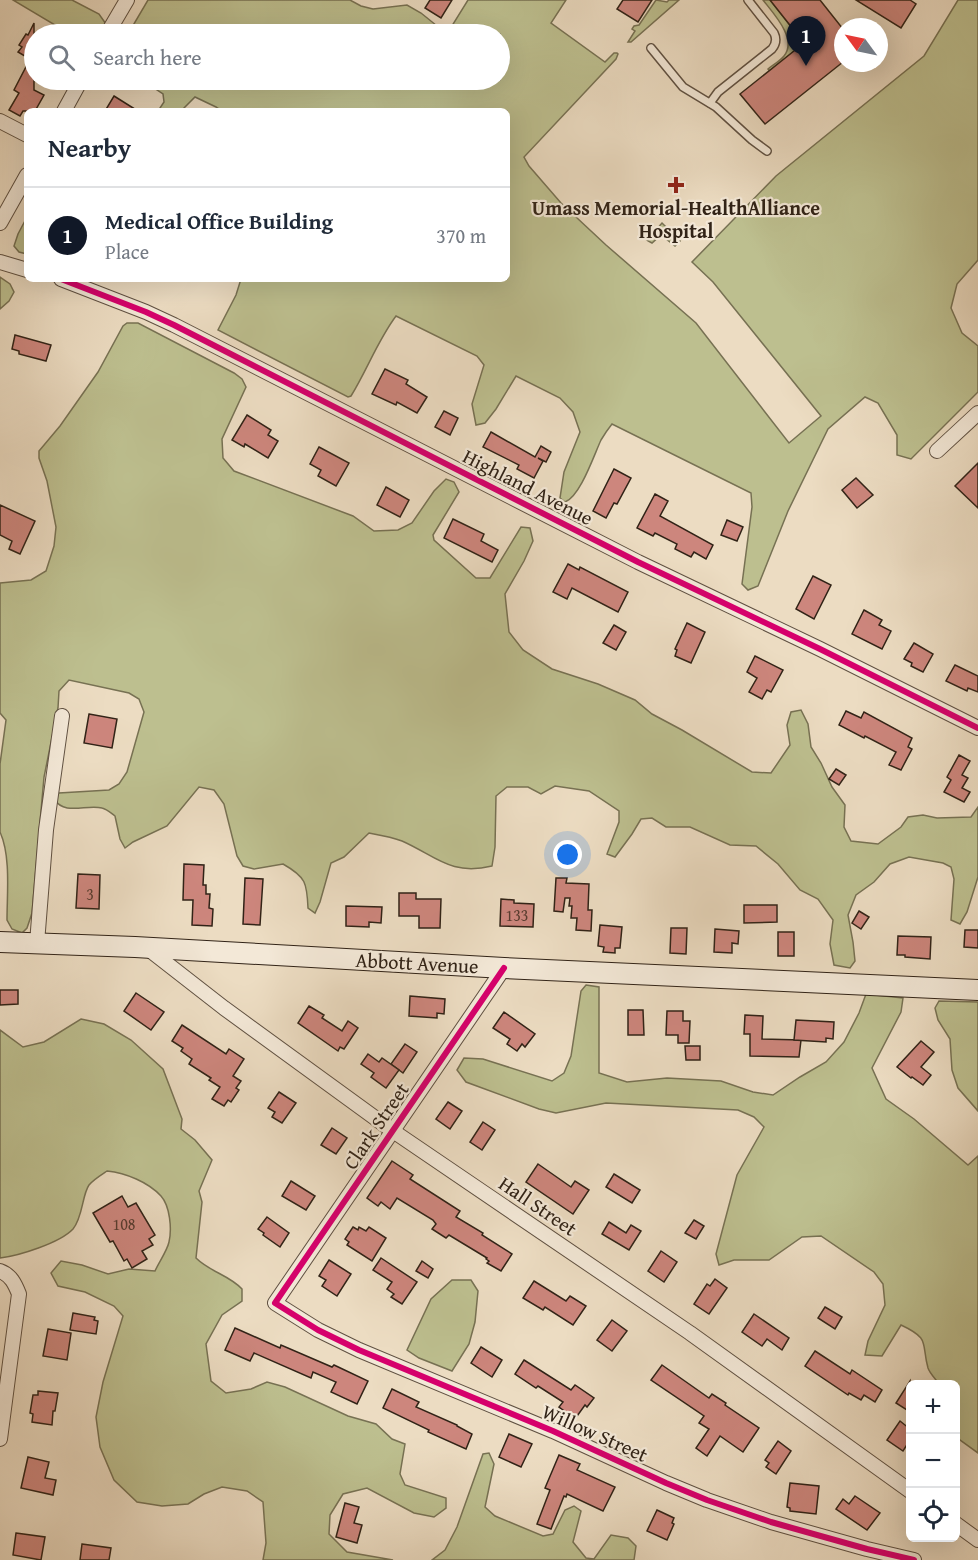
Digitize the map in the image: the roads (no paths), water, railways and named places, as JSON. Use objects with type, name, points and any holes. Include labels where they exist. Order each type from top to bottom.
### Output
[{"type":"street","points":[[113,24],[126,0]]},
{"type":"street","points":[[65,108],[75,90]]},
{"type":"street","points":[[0,121],[24,133]]},
{"type":"street","points":[[0,223],[24,180]]},
{"type":"street","points":[[0,262],[24,269]]},
{"type":"street","name":"Highland Avenue","points":[[69,282],[147,312],[174,325],[638,562],[978,728]]},
{"type":"street","points":[[937,451],[978,413]]},
{"type":"street","points":[[37,943],[46,830],[62,716]]},
{"type":"street","name":"Abbott Avenue","points":[[0,942],[978,990]]},
{"type":"street","name":"Hall Street","points":[[146,948],[233,1015],[393,1131],[690,1333],[906,1488]]},
{"type":"street","name":"Clark Street","points":[[275,1303],[504,968]]},
{"type":"street","points":[[0,1439],[19,1294],[15,1282],[4,1273]]},
{"type":"street","name":"Willow Street","points":[[275,1303],[318,1330],[358,1350],[546,1428],[708,1500],[771,1522],[914,1560]]},
{"type":"street","points":[[960,1527],[978,1540]]},
{"type":"lane","points":[[710,103],[718,92],[775,45],[774,33],[748,0]]},
{"type":"lane","points":[[651,48],[683,87],[710,103],[767,151]]},
{"type":"place","name":"Medical Office Building","points":[[806,66]]},
{"type":"place","name":"Umass Memorial-HealthAlliance Hospital","points":[[676,185]]}]
